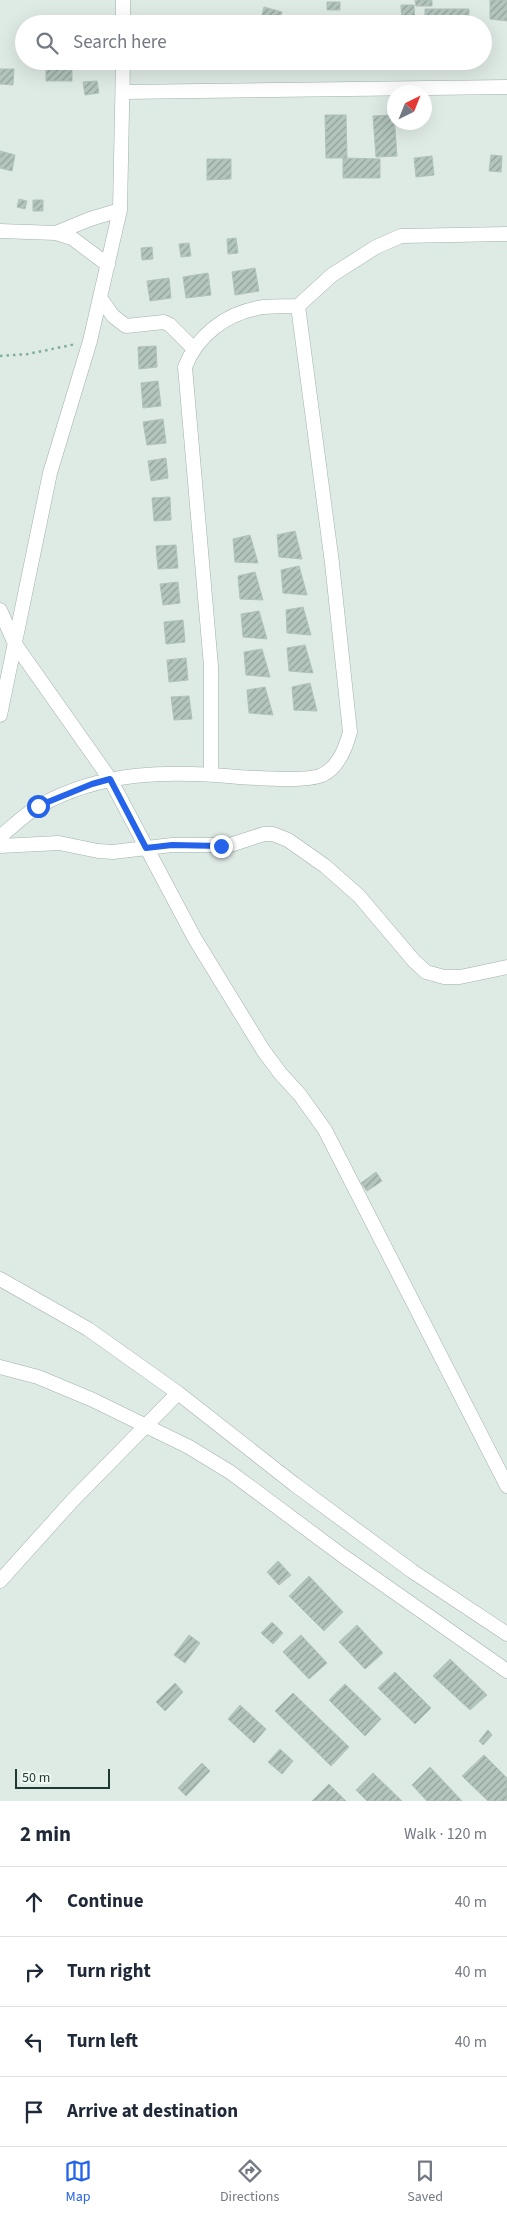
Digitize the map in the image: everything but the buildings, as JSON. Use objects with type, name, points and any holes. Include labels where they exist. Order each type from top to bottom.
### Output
[{"type":"street","points":[[124,0],[124,15]]},
{"type":"street","points":[[0,714],[50,473],[90,341],[120,210],[123,70]]},
{"type":"street","points":[[123,92],[507,87]]},
{"type":"street","points":[[56,233],[90,219],[120,210]]},
{"type":"street","points":[[0,231],[56,233],[72,238],[108,265]]},
{"type":"street","points":[[211,774],[210,666],[185,367],[194,349],[204,337],[225,319],[259,308],[298,306],[332,275],[376,248],[401,236],[507,234]]},
{"type":"street","points":[[101,299],[113,316],[126,326],[164,322],[170,325],[194,349]]},
{"type":"street","points":[[0,837],[38,806],[92,784],[110,779],[144,774],[211,774],[274,780],[321,776],[330,770],[341,756],[350,732],[332,563],[298,306]]},
{"type":"street","points":[[0,610],[15,644],[110,779],[195,939],[263,1050],[300,1095],[325,1130],[507,1486]]},
{"type":"street","points":[[0,846],[59,844],[98,852],[172,845],[230,845],[264,834],[273,834],[288,840],[325,866],[352,890],[426,972],[444,977],[460,977],[507,967]]},
{"type":"street","points":[[0,1279],[88,1329],[178,1393],[294,1484],[404,1565],[507,1634]]},
{"type":"street","points":[[0,1367],[38,1377],[93,1400],[189,1447],[230,1472],[343,1556],[507,1671]]},
{"type":"street","points":[[0,1581],[72,1501],[178,1393]]},
{"type":"path","points":[[0,356],[28,354],[90,341]]},
{"type":"route","points":[[38,806],[92,784],[110,779],[146,848],[172,845],[221,846]]}]
